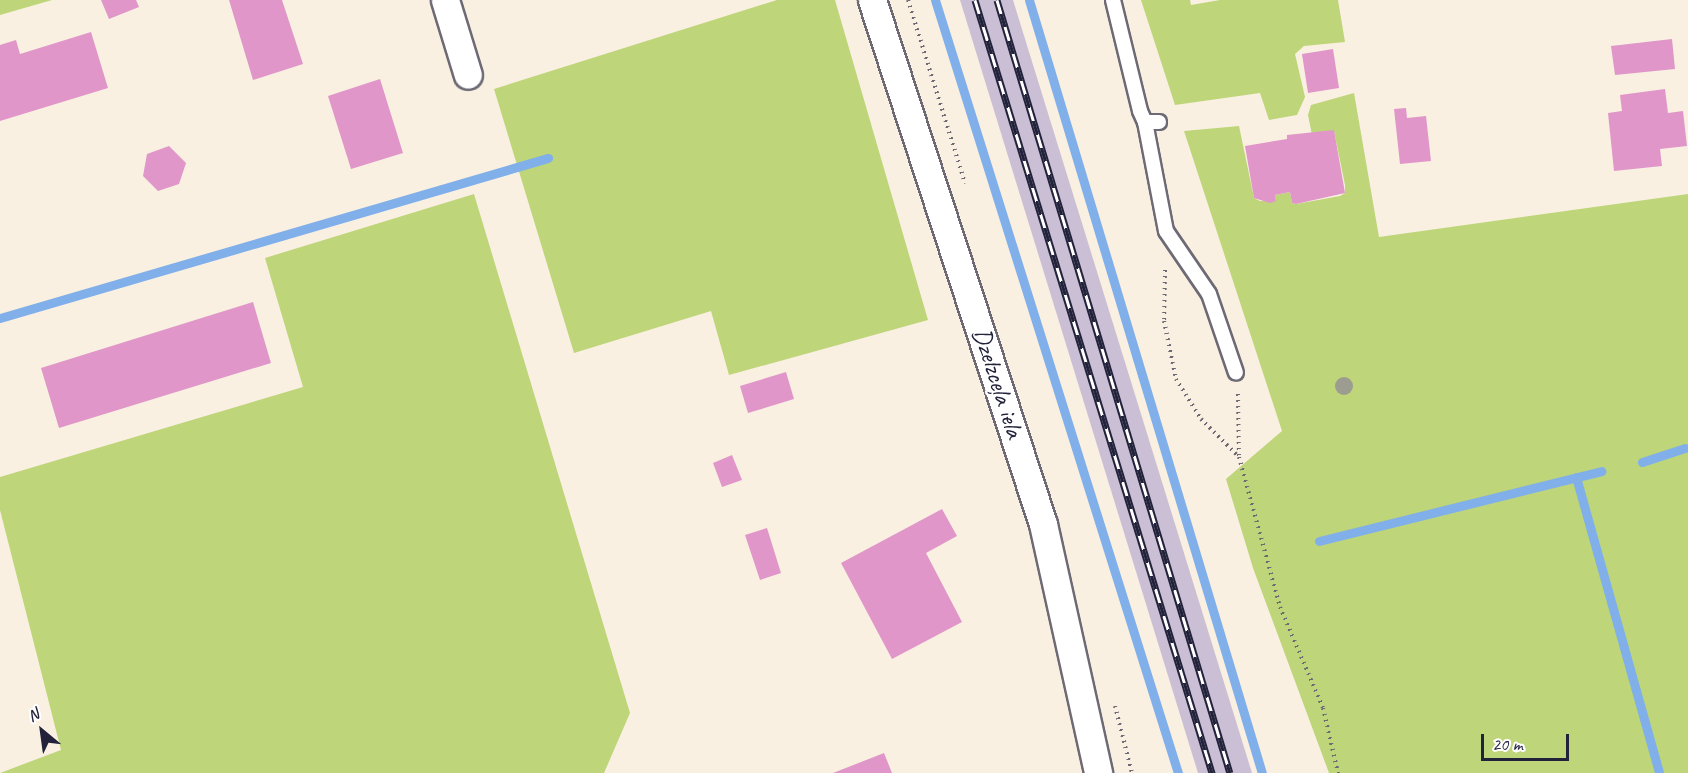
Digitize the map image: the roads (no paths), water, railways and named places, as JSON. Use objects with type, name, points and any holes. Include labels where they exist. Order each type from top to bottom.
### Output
[{"type":"street","points":[[445,0],[468,75]]},
{"type":"street","name":"Dzelzceļa iela","points":[[872,0],[1043,524],[1098,773]]},
{"type":"lane","points":[[1113,0],[1152,122],[1166,231],[1209,294],[1236,373]]},
{"type":"waterway","points":[[935,0],[1178,773]]},
{"type":"waterway","points":[[1029,0],[1262,773]]},
{"type":"waterway","points":[[0,318],[548,158]]},
{"type":"waterway","points":[[1642,462],[1685,448]]},
{"type":"waterway","points":[[1319,541],[1601,471]]},
{"type":"waterway","points":[[1576,477],[1659,773]]},
{"type":"railway","points":[[975,0],[1212,773]]},
{"type":"railway","points":[[997,0],[1230,773]]}]
